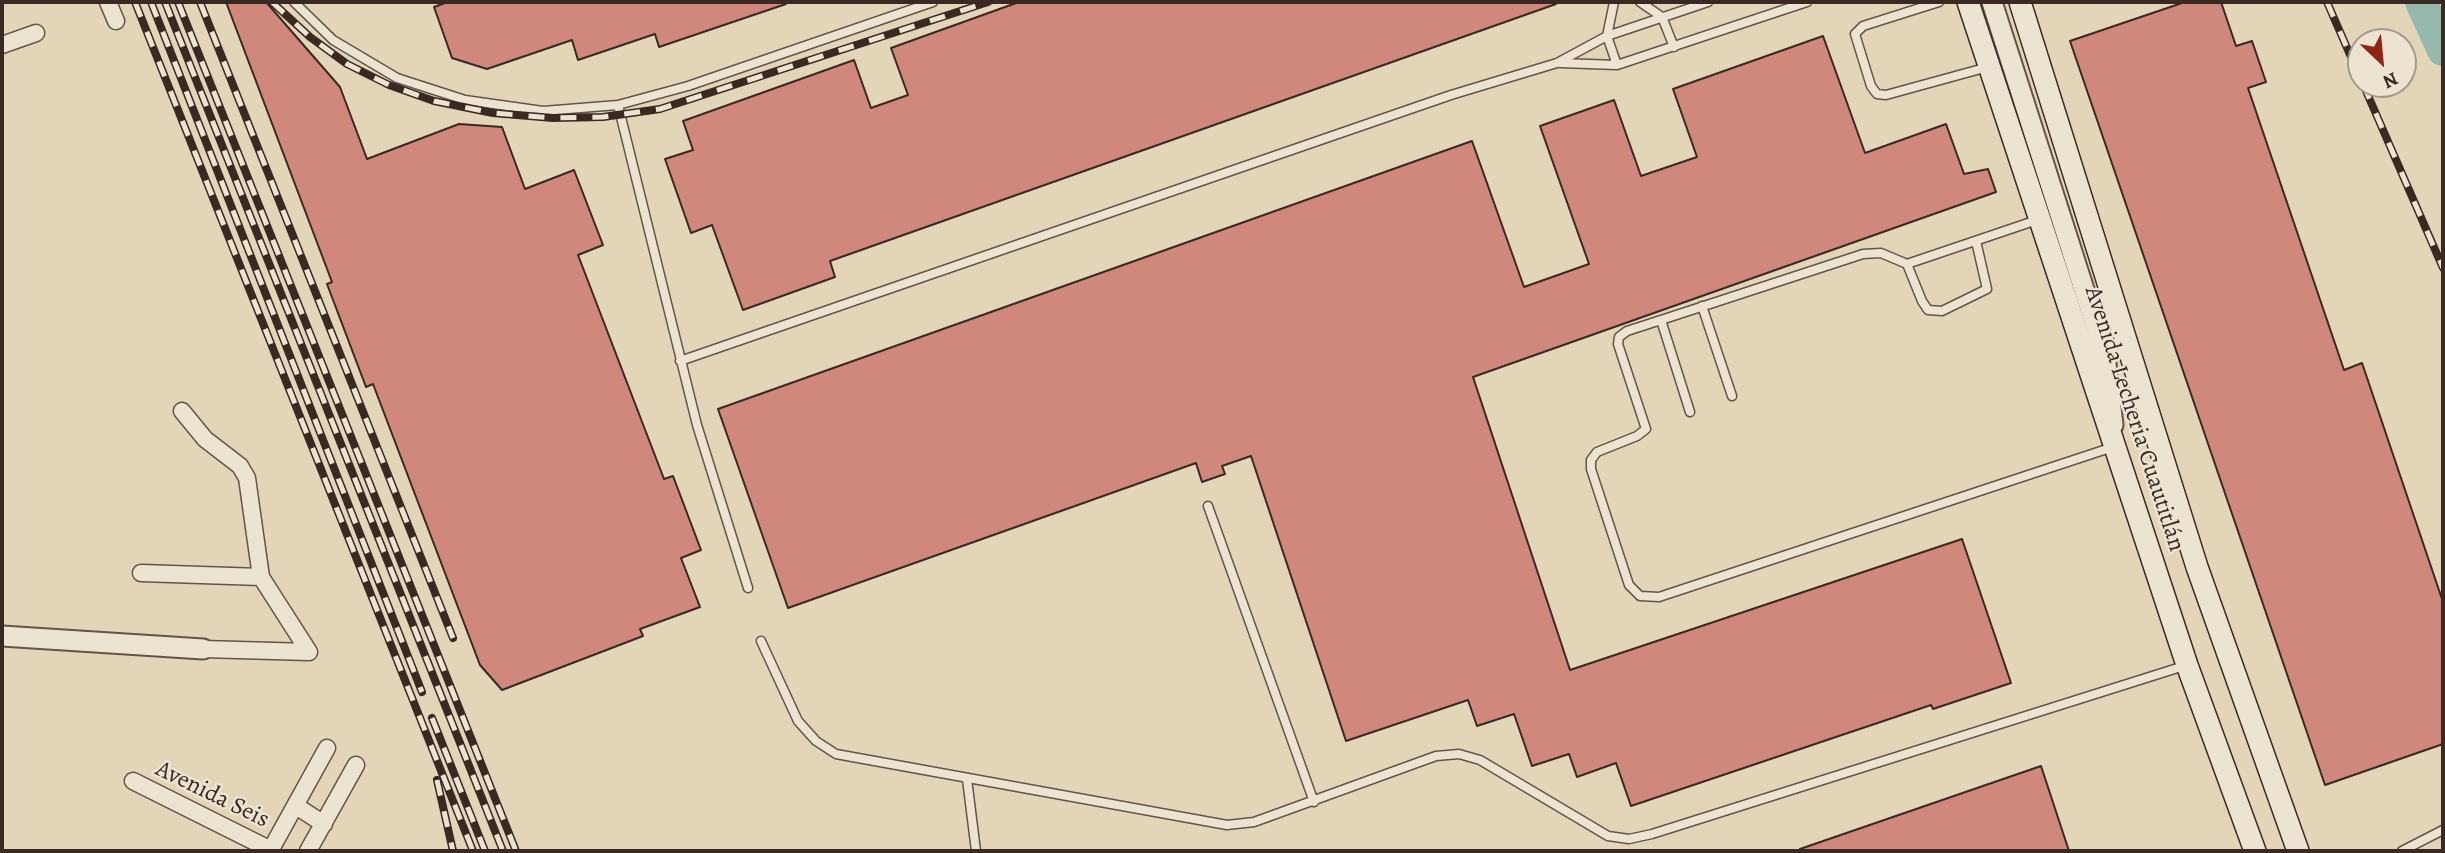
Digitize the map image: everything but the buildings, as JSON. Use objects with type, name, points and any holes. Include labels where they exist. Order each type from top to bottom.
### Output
[{"type":"main road","name":"Avenida Lecheria Cuautitlán","points":[[1968,2],[2187,665],[2255,851]]},
{"type":"main road","name":"Avenida Lecheria Cuautitlán","points":[[2020,2],[2197,568],[2298,851]]},
{"type":"street","points":[[108,2],[116,21]]},
{"type":"street","points":[[1992,2],[2105,355],[2115,447]]},
{"type":"street","points":[[2,45],[36,33]]},
{"type":"street","points":[[2,636],[203,649],[309,652],[282,614],[261,577],[247,478],[240,466],[205,439],[181,411]]},
{"type":"street","points":[[141,572],[261,577]]},
{"type":"street","points":[[271,850],[327,748]]},
{"type":"street","points":[[308,851],[356,765]]},
{"type":"street","name":"Avenida Seis","points":[[133,781],[271,850]]},
{"type":"street","points":[[296,806],[324,824]]},
{"type":"lane","points":[[294,2],[332,40],[397,78],[465,100],[543,111],[618,105],[688,86],[933,2]]},
{"type":"lane","points":[[1614,2],[1607,36],[1618,65]]},
{"type":"lane","points":[[1640,2],[1662,17],[1674,47]]},
{"type":"lane","points":[[680,361],[1451,95],[1557,62],[1607,36],[1708,2]]},
{"type":"lane","points":[[1557,62],[1618,65],[1807,2]]},
{"type":"lane","points":[[1939,2],[1863,26],[1855,34],[1871,86],[1877,93],[1885,95],[1990,67]]},
{"type":"lane","points":[[618,105],[680,361],[748,588]]},
{"type":"lane","points":[[2040,219],[1907,264],[1881,253],[1863,254],[1627,331],[1619,337],[1618,344],[1646,429],[1637,436],[1597,452],[1591,460],[1591,469],[1629,585],[1640,596],[1659,597],[2115,447]]},
{"type":"lane","points":[[1907,264],[1928,310],[1941,311],[1987,289],[1976,241]]},
{"type":"lane","points":[[1702,306],[1732,396]]},
{"type":"lane","points":[[1661,320],[1690,412]]},
{"type":"lane","points":[[1208,506],[1314,802]]},
{"type":"lane","points":[[761,640],[798,721],[816,741],[836,754],[1227,825],[1254,822],[1436,756],[1460,754],[1480,760],[1608,836],[1629,839],[1665,830],[2187,665]]},
{"type":"lane","points":[[967,779],[976,851]]},
{"type":"lane","points":[[2402,851],[2443,830]]},
{"type":"waterway","points":[[2421,2],[2443,50]]},
{"type":"railway","points":[[135,2],[473,851]]},
{"type":"railway","points":[[151,2],[422,692]]},
{"type":"railway","points":[[165,2],[503,851]]},
{"type":"railway","points":[[178,2],[516,851]]},
{"type":"railway","points":[[200,2],[453,638]]},
{"type":"railway","points":[[272,2],[310,37],[347,64],[389,85],[434,101],[493,113],[553,118],[603,117],[660,109],[988,2]]},
{"type":"railway","points":[[2327,2],[2347,48]]},
{"type":"railway","points":[[2369,98],[2443,268]]},
{"type":"railway","points":[[432,718],[485,851]]},
{"type":"railway","points":[[437,780],[453,851]]}]
